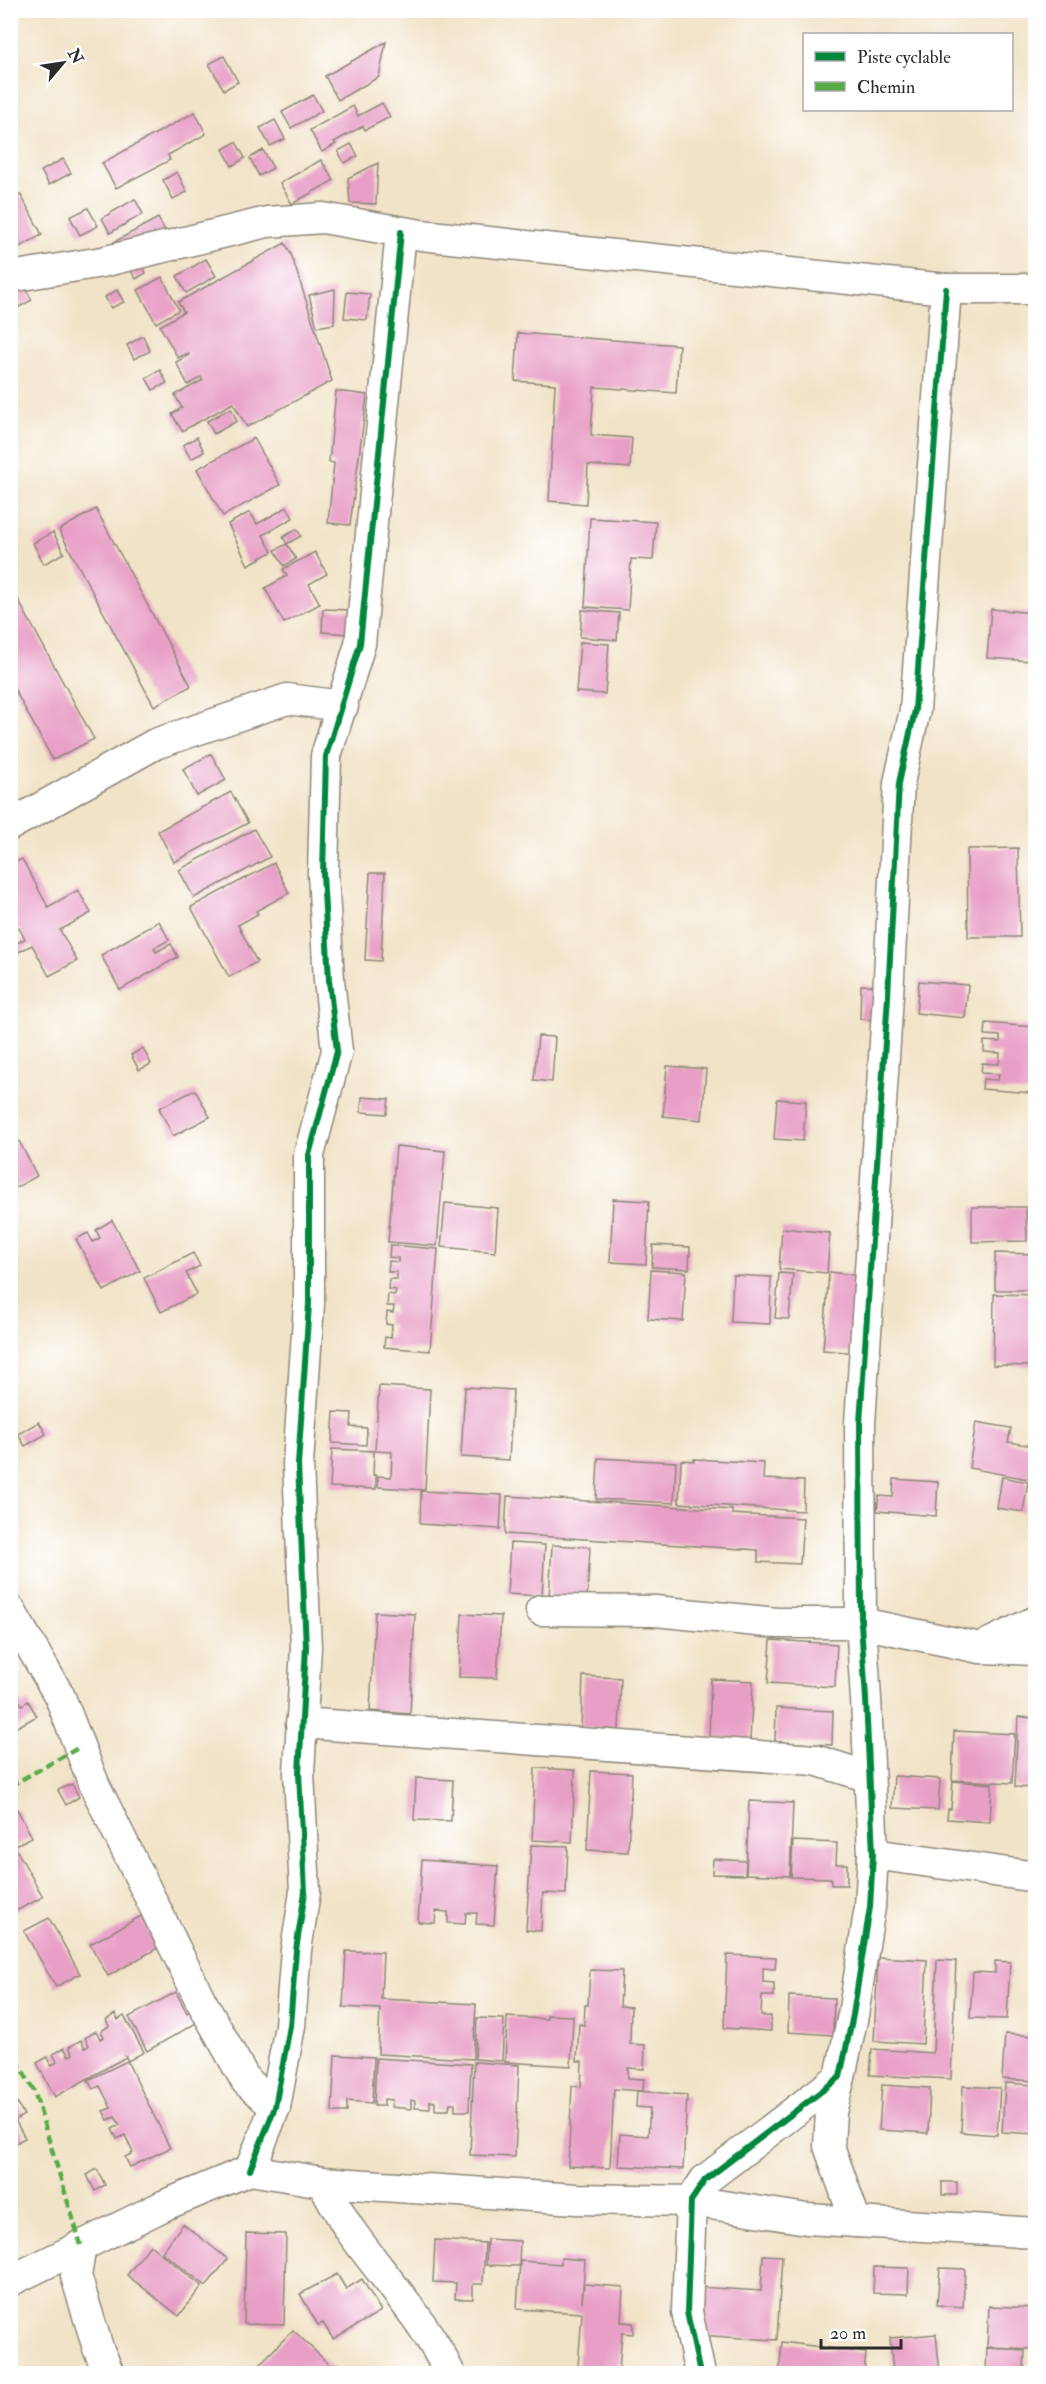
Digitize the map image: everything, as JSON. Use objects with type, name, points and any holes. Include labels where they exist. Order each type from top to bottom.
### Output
[{"type":"street","points":[[10,277],[102,262],[267,222],[323,218],[401,232],[945,289],[1035,289]]},
{"type":"street","points":[[250,2170],[275,2107],[290,2026],[296,1950],[305,1892],[299,1773],[306,1647],[298,1464],[309,1304],[309,1155],[337,1051],[329,980],[323,874],[326,756],[360,644],[401,232]]},
{"type":"street","points":[[856,2222],[829,2146],[831,2112],[853,2015],[870,1907],[873,1854],[861,1623],[860,1423],[888,996],[899,783],[915,710],[945,289]]},
{"type":"street","points":[[10,825],[155,744],[287,699],[343,706]]},
{"type":"street","points":[[10,1610],[60,1697],[94,1784],[200,1999],[246,2081],[275,2107]]},
{"type":"street","points":[[541,1610],[655,1611],[777,1623],[861,1623],[980,1648],[1035,1650]]},
{"type":"street","points":[[980,1648],[1035,1621]]},
{"type":"street","points":[[301,1723],[721,1752],[814,1761],[869,1777]]},
{"type":"street","points":[[873,1854],[1035,1877]]},
{"type":"street","points":[[700,2373],[687,2312],[691,2201],[705,2180],[840,2077]]},
{"type":"street","points":[[10,2281],[165,2205],[250,2170],[322,2182],[576,2199],[691,2201],[807,2219],[1035,2233]]},
{"type":"street","points":[[322,2182],[350,2229],[395,2287],[440,2353],[450,2373]]},
{"type":"street","points":[[81,2245],[76,2276],[98,2348],[109,2373]]},
{"type":"building","points":[[386,42],[379,77],[338,100],[325,76]]},
{"type":"building","points":[[224,56],[238,82],[224,90],[209,64]]},
{"type":"building","points":[[313,95],[322,111],[291,128],[282,112]]},
{"type":"building","points":[[382,103],[390,117],[365,130],[363,126],[334,142],[336,144],[322,152],[310,130],[353,106],[358,116]]},
{"type":"building","points":[[195,112],[206,134],[168,155],[170,160],[116,188],[102,163]]},
{"type":"building","points":[[275,120],[285,139],[270,146],[260,128]]},
{"type":"building","points":[[236,142],[245,158],[232,166],[223,149]]},
{"type":"building","points":[[351,144],[358,156],[344,163],[338,151]]},
{"type":"building","points":[[263,150],[273,168],[259,176],[250,158]]},
{"type":"building","points":[[63,159],[71,173],[49,185],[41,171]]},
{"type":"building","points":[[321,160],[334,180],[292,204],[280,183]]},
{"type":"building","points":[[378,163],[376,204],[350,203],[348,178]]},
{"type":"building","points":[[177,172],[187,192],[173,199],[163,180]]},
{"type":"building","points":[[21,195],[42,235],[10,252],[10,200]]},
{"type":"building","points":[[135,199],[143,214],[110,233],[102,218]]},
{"type":"building","points":[[88,208],[98,226],[80,235],[70,217]]},
{"type":"building","points":[[158,218],[168,236],[124,260],[114,242]]},
{"type":"building","points":[[285,243],[291,254],[332,381],[247,427],[233,403],[182,431],[172,414],[182,408],[175,395],[203,380],[201,377],[188,385],[176,362],[189,355],[188,353],[178,358],[160,326],[184,312],[178,302]]},
{"type":"building","points":[[206,259],[216,276],[186,293],[177,276]]},
{"type":"building","points":[[140,261],[146,273],[136,279],[129,268]]},
{"type":"building","points":[[10,262],[32,300],[10,312]]},
{"type":"building","points":[[162,277],[179,310],[156,323],[138,290]]},
{"type":"building","points":[[335,289],[334,324],[317,327],[309,295]]},
{"type":"building","points":[[117,290],[124,302],[111,308],[105,297]]},
{"type":"building","points":[[347,292],[370,294],[367,320],[344,318]]},
{"type":"building","points":[[518,333],[679,345],[676,393],[594,387],[591,435],[632,438],[630,468],[588,465],[586,504],[549,501],[555,384],[515,381]]},
{"type":"building","points":[[143,336],[150,351],[134,359],[127,345]]},
{"type":"building","points":[[160,370],[167,383],[153,390],[146,378]]},
{"type":"building","points":[[336,391],[367,395],[350,525],[328,523],[334,463],[329,462]]},
{"type":"building","points":[[231,408],[237,421],[214,434],[207,421]]},
{"type":"building","points":[[197,437],[204,452],[191,459],[183,445]]},
{"type":"building","points":[[254,438],[280,485],[223,516],[197,469]]},
{"type":"building","points":[[287,507],[293,518],[263,535],[272,552],[248,565],[228,524],[250,512],[257,524]]},
{"type":"building","points":[[96,509],[191,686],[154,706],[59,530]]},
{"type":"building","points":[[590,518],[656,522],[653,560],[631,559],[628,610],[585,607]]},
{"type":"building","points":[[297,529],[301,536],[287,544],[283,537]]},
{"type":"building","points":[[53,532],[64,553],[44,564],[33,543]]},
{"type":"building","points":[[287,544],[296,559],[284,566],[275,550]]},
{"type":"building","points":[[315,552],[327,574],[309,584],[320,604],[284,623],[265,588],[287,576],[283,569]]},
{"type":"building","points":[[10,585],[94,739],[53,760],[10,681]]},
{"type":"building","points":[[323,609],[351,610],[350,634],[322,632]]},
{"type":"building","points":[[991,609],[1035,613],[1032,661],[987,658]]},
{"type":"building","points":[[582,610],[619,613],[617,640],[580,637]]},
{"type":"building","points":[[580,642],[609,644],[605,694],[576,692]]},
{"type":"building","points":[[211,754],[226,780],[197,796],[183,769]]},
{"type":"building","points":[[231,792],[248,823],[174,862],[158,831]]},
{"type":"building","points":[[254,829],[270,857],[194,898],[179,870]]},
{"type":"building","points":[[1018,848],[1020,937],[968,937],[967,849]]},
{"type":"building","points":[[22,859],[48,907],[78,890],[91,913],[60,930],[77,961],[49,976],[32,945],[19,952],[15,944],[25,939],[19,928],[10,933],[10,865]]},
{"type":"building","points":[[274,863],[289,893],[256,911],[258,914],[238,925],[257,962],[229,977],[191,907]]},
{"type":"building","points":[[370,873],[385,873],[381,961],[365,960]]},
{"type":"building","points":[[159,921],[169,940],[154,948],[156,952],[171,944],[178,957],[120,990],[101,955]]},
{"type":"building","points":[[919,981],[968,985],[965,1018],[916,1013]]},
{"type":"building","points":[[861,985],[879,986],[878,1020],[860,1019]]},
{"type":"building","points":[[986,1023],[1035,1027],[1032,1093],[982,1089],[983,1079],[998,1080],[999,1074],[981,1073],[982,1063],[999,1064],[1000,1053],[984,1052],[984,1041],[1000,1042],[1000,1036],[985,1035]]},
{"type":"building","points":[[538,1036],[555,1037],[552,1082],[534,1080]]},
{"type":"building","points":[[143,1048],[151,1064],[139,1070],[131,1055]]},
{"type":"building","points":[[667,1066],[706,1069],[702,1120],[663,1116]]},
{"type":"building","points":[[195,1090],[210,1117],[173,1136],[159,1108]]},
{"type":"building","points":[[362,1097],[389,1099],[387,1114],[361,1112]]},
{"type":"building","points":[[777,1099],[806,1101],[803,1141],[774,1139]]},
{"type":"building","points":[[19,1141],[37,1176],[10,1191],[10,1146]]},
{"type":"building","points":[[396,1146],[445,1151],[437,1246],[388,1242]]},
{"type":"building","points":[[613,1199],[649,1201],[646,1264],[610,1262]]},
{"type":"building","points":[[445,1203],[498,1208],[495,1252],[441,1247]]},
{"type":"building","points":[[972,1207],[1026,1207],[1027,1241],[972,1242]]},
{"type":"building","points":[[112,1220],[140,1271],[104,1291],[76,1239],[88,1233],[93,1242],[100,1238],[96,1230]]},
{"type":"building","points":[[782,1228],[830,1233],[827,1273],[779,1269]]},
{"type":"building","points":[[390,1245],[438,1249],[430,1351],[384,1347],[385,1337],[391,1338],[392,1325],[386,1324],[387,1312],[393,1313],[394,1306],[387,1306],[388,1294],[395,1295],[396,1290],[388,1289],[389,1279],[397,1279],[397,1272],[388,1272],[389,1261],[398,1262],[398,1258],[389,1257]]},
{"type":"building","points":[[653,1245],[690,1247],[689,1269],[652,1267]]},
{"type":"building","points":[[193,1253],[200,1266],[186,1273],[197,1294],[161,1312],[144,1278]]},
{"type":"building","points":[[995,1253],[1035,1254],[1035,1290],[995,1290]]},
{"type":"building","points":[[651,1270],[686,1272],[683,1321],[648,1319]]},
{"type":"building","points":[[829,1272],[863,1276],[857,1353],[823,1350]]},
{"type":"building","points":[[779,1273],[793,1274],[789,1319],[775,1318]]},
{"type":"building","points":[[733,1275],[771,1277],[770,1324],[731,1322]]},
{"type":"building","points":[[994,1294],[1035,1295],[1033,1366],[993,1365]]},
{"type":"building","points":[[379,1386],[430,1389],[425,1490],[378,1487],[378,1476],[391,1477],[392,1452],[375,1451]]},
{"type":"building","points":[[465,1387],[513,1390],[509,1460],[461,1457]]},
{"type":"building","points":[[334,1412],[352,1413],[351,1427],[367,1428],[366,1445],[332,1443]]},
{"type":"building","points":[[39,1422],[46,1434],[25,1446],[18,1434]]},
{"type":"building","points":[[976,1422],[1011,1428],[1008,1442],[1034,1446],[1028,1479],[969,1468]]},
{"type":"building","points":[[332,1449],[374,1451],[373,1475],[376,1475],[376,1489],[330,1487]]},
{"type":"building","points":[[598,1458],[676,1462],[674,1503],[596,1499]]},
{"type":"building","points":[[694,1459],[764,1463],[763,1479],[804,1481],[803,1511],[679,1503],[681,1460],[694,1461]]},
{"type":"building","points":[[1002,1477],[1028,1482],[1023,1512],[997,1508]]},
{"type":"building","points":[[894,1479],[938,1482],[936,1516],[877,1511],[879,1496],[893,1497]]},
{"type":"building","points":[[421,1491],[502,1495],[500,1529],[420,1524]]},
{"type":"building","points":[[507,1496],[732,1510],[732,1514],[803,1518],[800,1564],[758,1562],[758,1550],[505,1534]]},
{"type":"building","points":[[510,1543],[545,1545],[542,1596],[507,1594]]},
{"type":"building","points":[[552,1545],[590,1547],[587,1601],[549,1599]]},
{"type":"building","points":[[375,1612],[415,1614],[410,1714],[370,1711]]},
{"type":"building","points":[[462,1614],[501,1616],[497,1678],[459,1677]]},
{"type":"building","points":[[771,1640],[837,1644],[835,1687],[768,1683]]},
{"type":"building","points":[[583,1676],[621,1678],[619,1730],[581,1728]]},
{"type":"building","points":[[711,1679],[753,1681],[750,1740],[709,1738]]},
{"type":"building","points":[[10,1684],[22,1705],[28,1701],[37,1716],[10,1731]]},
{"type":"building","points":[[776,1708],[833,1711],[832,1745],[775,1742]]},
{"type":"building","points":[[1018,1717],[1035,1718],[1035,1788],[1015,1787]]},
{"type":"building","points":[[954,1731],[1015,1734],[1012,1783],[952,1780]]},
{"type":"building","points":[[535,1768],[575,1770],[572,1842],[532,1840]]},
{"type":"building","points":[[591,1771],[632,1773],[628,1852],[587,1850]]},
{"type":"building","points":[[894,1776],[940,1779],[938,1810],[892,1808]]},
{"type":"building","points":[[416,1778],[453,1780],[451,1821],[414,1820]]},
{"type":"building","points":[[953,1781],[992,1784],[990,1822],[947,1819],[948,1809],[951,1809]]},
{"type":"building","points":[[72,1784],[79,1797],[66,1805],[58,1790]]},
{"type":"building","points":[[749,1801],[793,1803],[790,1876],[746,1874]]},
{"type":"building","points":[[17,1809],[32,1837],[10,1848],[10,1812]]},
{"type":"building","points":[[793,1841],[837,1843],[836,1864],[847,1864],[847,1885],[831,1885],[831,1878],[791,1877]]},
{"type":"building","points":[[531,1845],[568,1846],[566,1894],[543,1893],[541,1931],[526,1930]]},
{"type":"building","points":[[16,1849],[43,1897],[10,1914],[10,1852]]},
{"type":"building","points":[[713,1859],[746,1861],[745,1875],[712,1874]]},
{"type":"building","points":[[422,1860],[498,1866],[494,1925],[476,1924],[477,1913],[466,1913],[465,1924],[448,1923],[448,1912],[436,1911],[435,1923],[418,1922]]},
{"type":"building","points":[[141,1916],[158,1948],[108,1976],[90,1944]]},
{"type":"building","points":[[49,1918],[80,1974],[56,1987],[24,1931]]},
{"type":"building","points":[[346,1951],[383,1952],[381,1999],[476,2004],[473,2059],[378,2054],[380,2009],[343,2007]]},
{"type":"building","points":[[727,1955],[776,1957],[775,1969],[763,1968],[763,1982],[774,1983],[774,1996],[762,1996],[761,2016],[771,2016],[771,2031],[724,2028]]},
{"type":"building","points":[[878,1957],[927,1960],[923,2044],[874,2041]]},
{"type":"building","points":[[937,1960],[956,1961],[951,2079],[870,2075],[872,2049],[933,2053]]},
{"type":"building","points":[[995,1961],[1010,1962],[1007,2019],[970,2018],[973,1972],[995,1973]]},
{"type":"building","points":[[590,1970],[622,1971],[620,2006],[631,2007],[630,2044],[645,2045],[644,2069],[628,2068],[628,2078],[644,2079],[643,2091],[614,2089],[610,2168],[568,2166],[572,2086],[581,2087],[582,2061],[577,2061],[579,2024],[584,2025],[585,2005],[588,2005]]},
{"type":"building","points":[[176,1992],[187,2013],[193,2009],[200,2021],[147,2051],[129,2017]]},
{"type":"building","points":[[789,1996],[834,1998],[833,2035],[788,2032]]},
{"type":"building","points":[[115,2014],[118,2020],[124,2016],[144,2052],[128,2061],[126,2057],[55,2097],[37,2063],[47,2057],[51,2066],[57,2062],[53,2054],[64,2048],[69,2056],[73,2054],[69,2047],[81,2040],[85,2048],[89,2045],[85,2038],[96,2031],[100,2039],[104,2037],[101,2031],[109,2026],[106,2020]]},
{"type":"building","points":[[547,2015],[573,2016],[571,2066],[505,2062],[507,2017],[547,2019]]},
{"type":"building","points":[[477,2018],[504,2019],[502,2061],[475,2059]]},
{"type":"building","points":[[1005,2034],[1035,2036],[1035,2081],[1002,2079]]},
{"type":"building","points":[[335,2055],[374,2057],[372,2103],[347,2101],[347,2112],[332,2112]]},
{"type":"building","points":[[376,2058],[471,2064],[469,2111],[455,2111],[455,2103],[450,2103],[449,2110],[435,2110],[435,2102],[430,2101],[430,2109],[415,2108],[415,2101],[411,2100],[411,2109],[391,2107],[392,2100],[384,2099],[384,2106],[374,2106]]},
{"type":"building","points":[[127,2061],[170,2148],[130,2167],[125,2157],[133,2153],[125,2135],[117,2139],[112,2129],[120,2125],[115,2117],[108,2120],[103,2111],[111,2108],[100,2086],[93,2089],[88,2080]]},
{"type":"building","points":[[474,2062],[519,2065],[515,2157],[470,2155]]},
{"type":"building","points":[[1005,2083],[1035,2085],[1035,2134],[1002,2132]]},
{"type":"building","points":[[882,2085],[930,2088],[928,2133],[879,2130]]},
{"type":"building","points":[[963,2086],[1000,2088],[997,2135],[961,2132]]},
{"type":"building","points":[[10,2091],[24,2115],[15,2120],[25,2138],[10,2146]]},
{"type":"building","points":[[637,2091],[687,2095],[683,2169],[618,2166],[620,2134],[648,2136],[650,2108],[636,2107]]},
{"type":"building","points":[[97,2169],[105,2185],[95,2191],[87,2175]]},
{"type":"building","points":[[942,2182],[957,2182],[957,2195],[942,2195]]},
{"type":"building","points":[[183,2224],[228,2259],[206,2286],[162,2252]]},
{"type":"building","points":[[246,2233],[286,2234],[284,2325],[244,2324]]},
{"type":"building","points":[[487,2239],[520,2241],[519,2266],[486,2265]]},
{"type":"building","points":[[435,2240],[485,2243],[483,2284],[473,2284],[473,2299],[455,2299],[456,2283],[433,2282]]},
{"type":"building","points":[[150,2245],[202,2286],[179,2316],[127,2275]]},
{"type":"building","points":[[763,2255],[782,2256],[777,2340],[696,2335],[699,2287],[761,2291]]},
{"type":"building","points":[[561,2258],[585,2260],[582,2302],[584,2284],[623,2287],[621,2322],[633,2323],[633,2334],[622,2333],[619,2370],[578,2367],[582,2313],[517,2309],[520,2261],[561,2264]]},
{"type":"building","points":[[874,2267],[909,2268],[908,2294],[873,2293]]},
{"type":"building","points":[[940,2268],[965,2269],[963,2307],[937,2305]]},
{"type":"building","points":[[337,2274],[346,2289],[362,2279],[381,2311],[333,2339],[323,2323],[318,2325],[300,2294]]},
{"type":"building","points":[[989,2306],[1035,2308],[1035,2349],[987,2347]]},
{"type":"building","points":[[293,2330],[338,2373],[251,2373]]},
{"type":"building","points":[[936,2334],[940,2373],[893,2373],[890,2338]]},
{"type":"building","points":[[782,2342],[866,2353],[864,2373],[779,2373]]},
{"type":"building","points":[[987,2348],[1025,2350],[1024,2373],[986,2373]]},
{"type":"building","points":[[13,2363],[24,2373],[10,2373],[10,2365]]},
{"type":"marked path","points":[[10,1786],[80,1747]]},
{"type":"marked path","points":[[10,2048],[34,2091],[81,2245]]},
{"type":"cycle path","points":[[250,2170],[275,2107],[290,2026],[296,1950],[305,1892],[299,1773],[306,1647],[298,1464],[309,1304],[309,1155],[337,1051],[329,980],[323,874],[326,756],[360,644],[401,232]]},
{"type":"cycle path","points":[[700,2374],[687,2312],[691,2201],[705,2180],[840,2077],[853,2015],[870,1907],[873,1854],[861,1623],[860,1423],[888,996],[899,783],[915,710],[946,289]]}]
